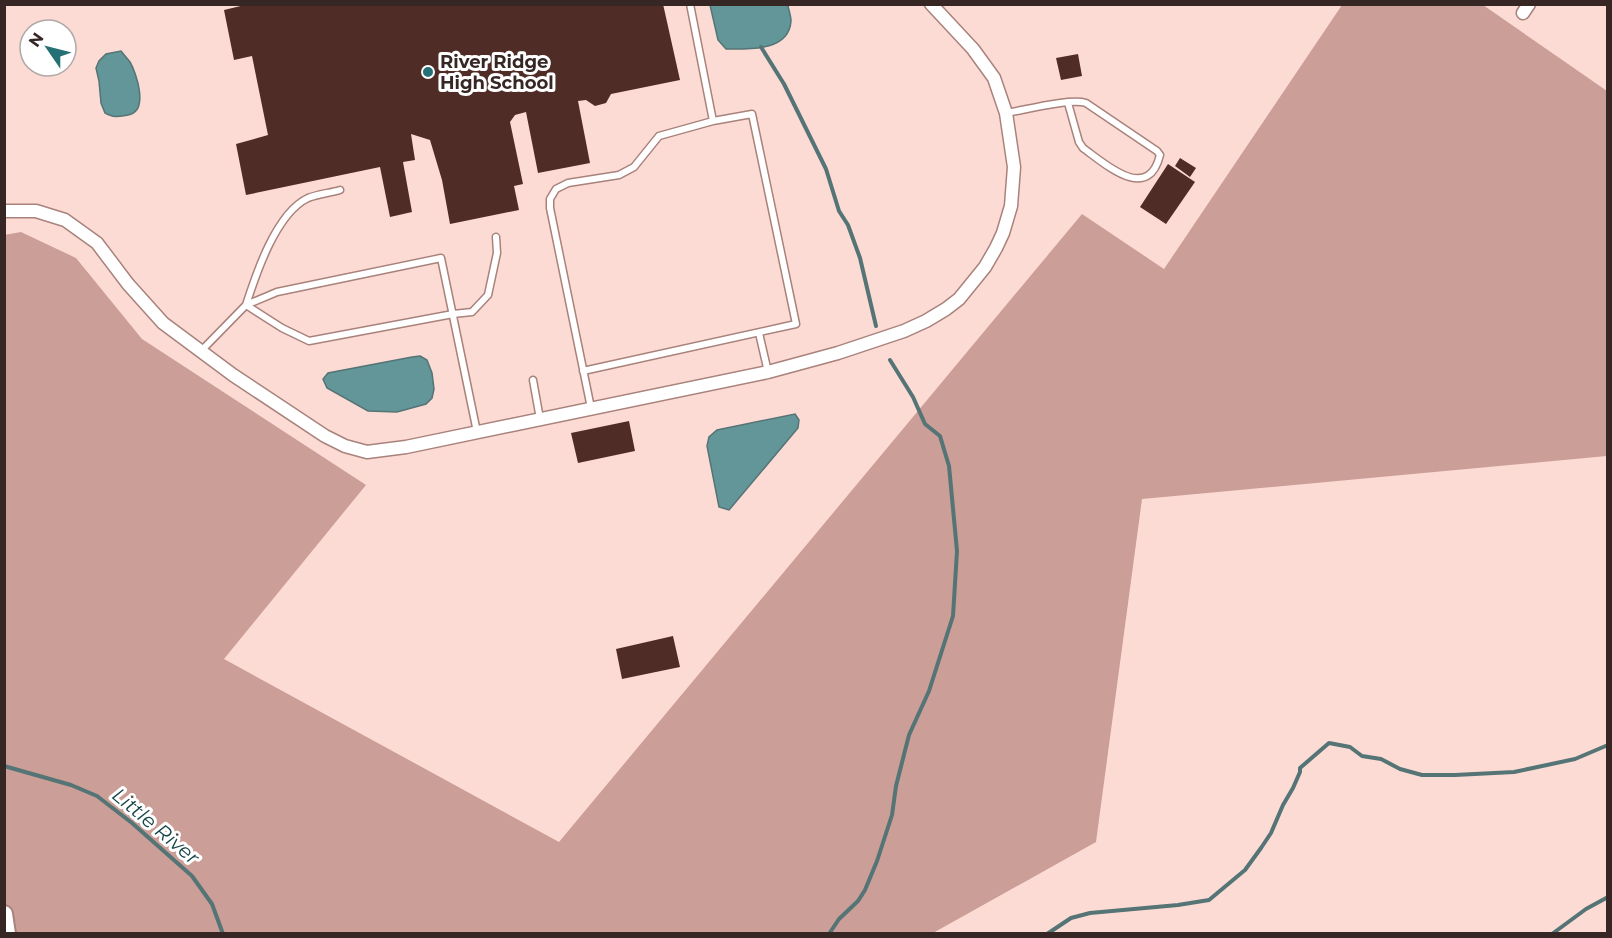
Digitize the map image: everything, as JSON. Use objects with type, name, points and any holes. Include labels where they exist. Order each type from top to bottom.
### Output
[{"type":"main road","points":[[4,914],[7,933]]},
{"type":"street","points":[[4,211],[36,211],[65,220],[97,243],[128,284],[163,323],[233,375],[325,436],[367,452],[477,432],[768,372],[838,353],[904,331],[936,315],[959,298],[979,275],[1003,233],[1011,206],[1014,167],[1006,113],[994,78],[973,49],[931,4]]},
{"type":"lane","points":[[690,4],[713,121]]},
{"type":"lane","points":[[1006,113],[1068,103],[1081,102],[1157,151],[1160,156],[1153,170],[1142,178],[1130,178],[1121,175],[1083,148],[1079,142],[1068,103]]},
{"type":"lane","points":[[583,371],[796,324],[752,114],[713,121],[659,136],[634,167],[619,175],[568,183],[556,189],[550,199],[550,208],[583,371],[591,408]]},
{"type":"lane","points":[[246,305],[257,271],[271,241],[292,210],[308,198],[340,190]]},
{"type":"lane","points":[[246,305],[282,328],[309,341],[472,312],[488,295],[497,253],[496,237]]},
{"type":"lane","points":[[201,351],[246,305],[277,292],[441,258],[477,432]]},
{"type":"lane","points":[[759,333],[768,372]]},
{"type":"lane","points":[[532,380],[540,419]]},
{"type":"shaded area","points":[[1342,5],[1483,5],[1607,91],[1607,456],[1142,499],[1096,842],[933,933],[5,933],[4,235],[21,232],[76,258],[142,339],[366,485],[224,659],[559,842],[1082,214],[1164,269]]},
{"type":"water","points":[[710,5],[785,5],[788,6],[791,17],[789,31],[783,38],[766,47],[726,49],[718,40]]},
{"type":"water","points":[[121,51],[130,62],[136,75],[140,100],[134,112],[116,117],[105,113],[101,103],[96,68],[106,54]]},
{"type":"water","points":[[420,356],[427,360],[432,373],[434,389],[432,398],[426,404],[397,412],[368,411],[327,388],[323,379],[328,373]]},
{"type":"water","points":[[795,414],[799,420],[798,428],[729,510],[719,507],[707,446],[709,437],[717,430]]},
{"type":"building","points":[[249,4],[663,4],[680,80],[611,94],[606,103],[595,106],[586,100],[578,101],[590,163],[538,173],[526,112],[515,115],[510,122],[523,184],[514,186],[519,210],[450,224],[442,180],[430,140],[411,134],[415,160],[403,162],[412,212],[390,217],[380,167],[246,195],[236,144],[268,135],[252,56],[234,60],[224,10]]},
{"type":"building","points":[[1078,54],[1082,76],[1061,80],[1056,58]]},
{"type":"building","points":[[1180,158],[1196,168],[1190,177],[1175,166]]},
{"type":"building","points":[[1168,164],[1195,182],[1166,224],[1140,207]]},
{"type":"building","points":[[629,421],[635,451],[578,463],[571,433]]},
{"type":"building","points":[[673,636],[680,667],[622,679],[616,649]]},
{"type":"waterway","points":[[761,47],[784,84],[826,169],[839,211],[848,225],[860,258],[876,326]]},
{"type":"waterway","points":[[829,934],[839,919],[858,901],[877,861],[892,815],[896,786],[909,735],[929,691],[953,616],[957,551],[949,466],[940,436],[925,424],[913,397],[890,360]]},
{"type":"waterway","points":[[1047,934],[1071,918],[1090,913],[1209,900],[1245,870],[1271,833],[1300,768],[1329,743],[1350,747],[1362,756],[1381,759],[1400,769],[1422,775],[1514,772],[1575,759],[1608,745]]},
{"type":"waterway","name":"Little River","points":[[4,766],[71,785],[97,796],[132,823],[192,876],[212,904],[223,934]]},
{"type":"waterway","name":"Little River","points":[[1552,934],[1586,909],[1608,897]]},
{"type":"place","name":"River Ridge High School","points":[[428,72]]}]
